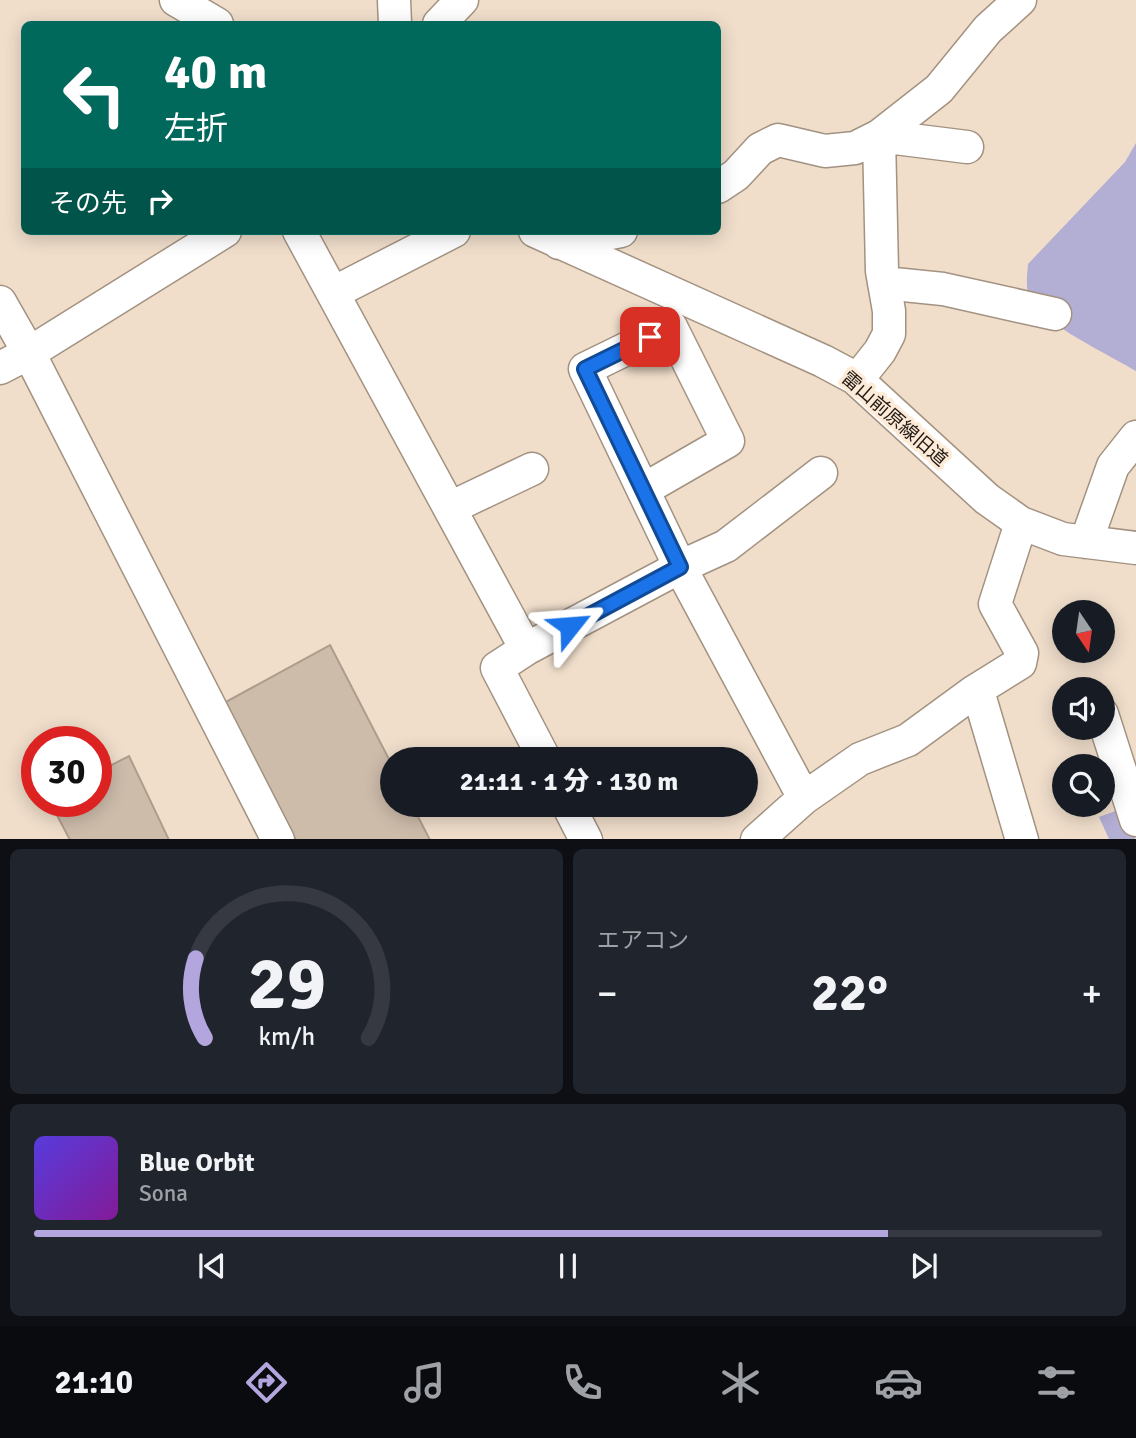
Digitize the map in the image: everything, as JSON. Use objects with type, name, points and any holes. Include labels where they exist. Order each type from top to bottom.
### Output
[{"type":"street","points":[[176,0],[212,21]]},
{"type":"street","points":[[394,0],[395,21]]},
{"type":"street","points":[[442,21],[462,0]]},
{"type":"street","points":[[721,185],[736,175],[760,149],[778,140],[825,151],[855,148],[879,136],[940,89],[988,29],[1020,0]]},
{"type":"street","points":[[879,136],[967,147]]},
{"type":"street","points":[[857,380],[880,351],[889,334],[884,282],[879,136]]},
{"type":"street","points":[[0,368],[29,354],[219,235]]},
{"type":"street","points":[[301,235],[526,649]]},
{"type":"street","points":[[332,293],[446,235]]},
{"type":"street","points":[[547,237],[572,235]]},
{"type":"street","name":"雷山前原線旧道","points":[[547,237],[823,361],[857,380],[987,499],[1021,523],[1063,539],[1136,548]]},
{"type":"street","points":[[884,282],[943,289],[1055,314]]},
{"type":"street","points":[[0,302],[278,839]]},
{"type":"street","points":[[691,302],[685,315],[671,327],[585,369],[680,567],[804,797]]},
{"type":"street","points":[[643,490],[728,441],[671,327]]},
{"type":"street","points":[[1086,542],[1113,466],[1136,437]]},
{"type":"street","points":[[450,508],[532,469]]},
{"type":"street","points":[[538,747],[497,668],[526,649],[726,545],[821,473]]},
{"type":"street","points":[[757,839],[804,797],[860,759],[908,740],[975,691],[1020,663],[1022,653],[995,604],[1021,523]]},
{"type":"street","points":[[975,691],[980,698],[1022,839]]},
{"type":"street","points":[[1110,740],[1136,820]]},
{"type":"street","points":[[574,817],[586,839]]},
{"type":"shaded area","points":[[1136,143],[1136,371],[1048,319],[1031,302],[1027,283],[1028,264],[1125,162]]},
{"type":"shaded area","points":[[1126,807],[1135,839],[1109,839],[1099,817],[1115,817],[1115,811]]},
{"type":"building","points":[[330,645],[383,747],[380,747],[380,817],[418,817],[429,839],[295,839],[224,703]]},
{"type":"building","points":[[129,756],[169,839],[69,839],[58,817],[112,817],[112,765]]},
{"type":"route","points":[[570,626],[680,567],[585,369],[650,337]]}]
